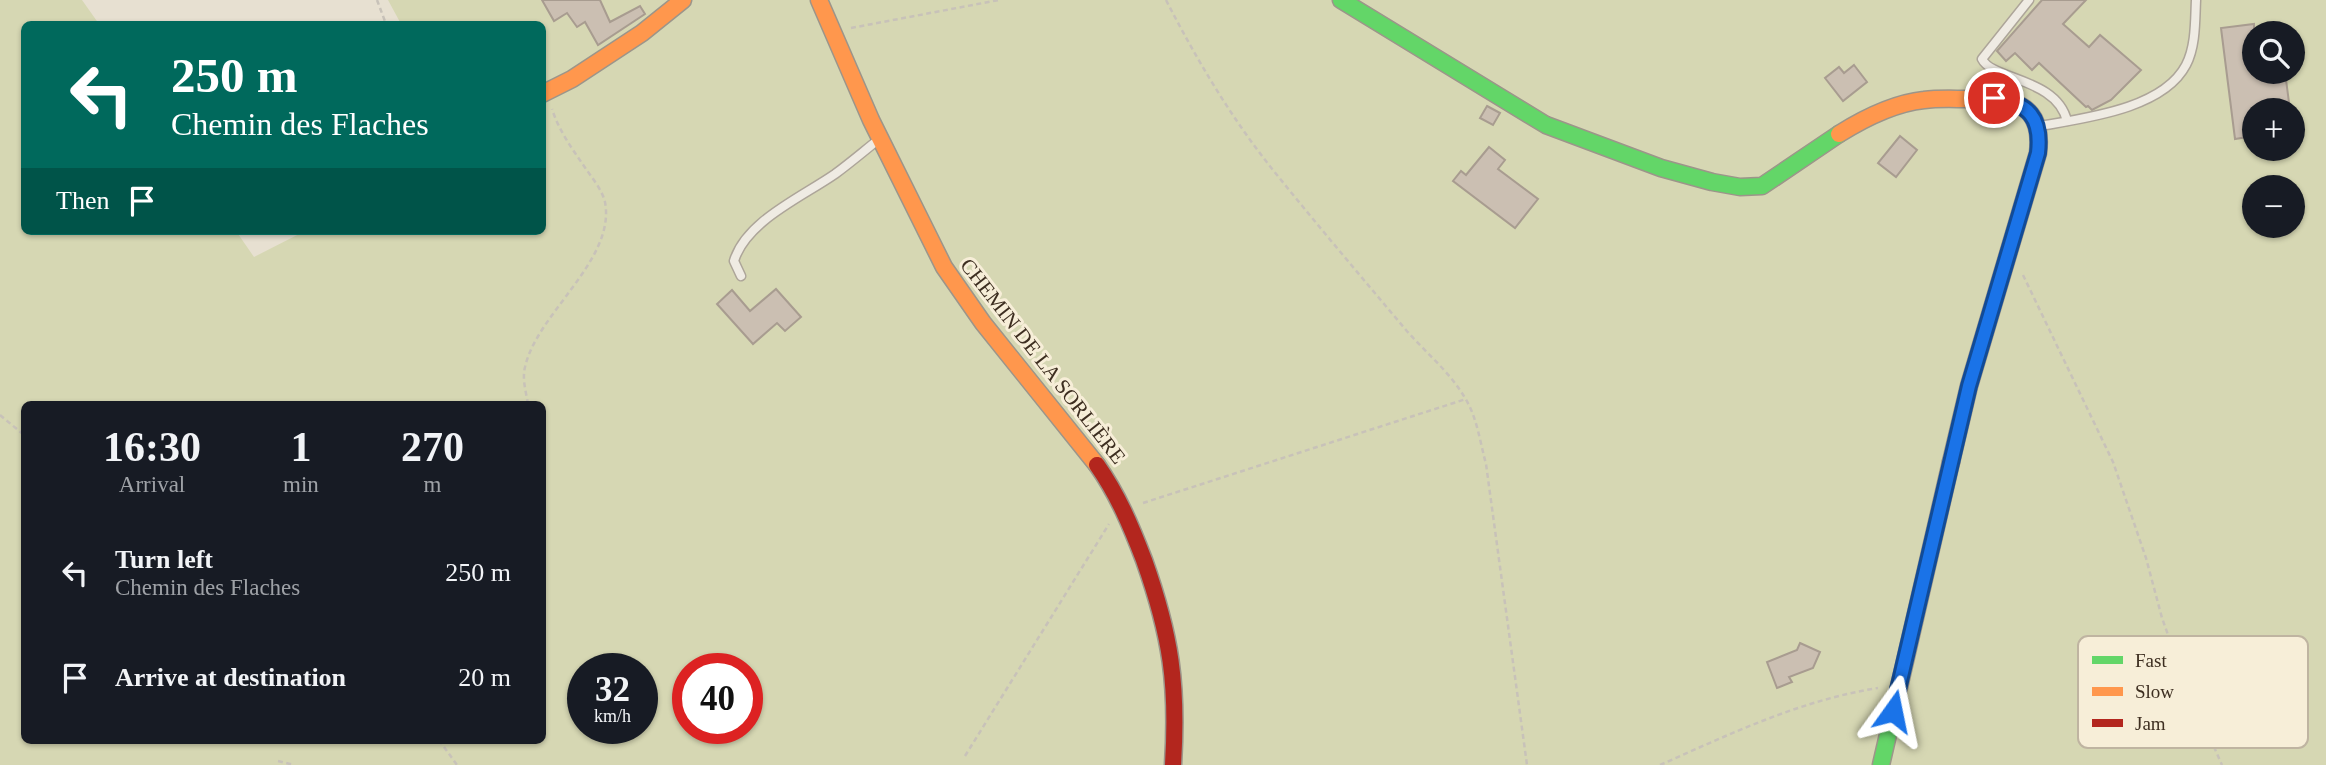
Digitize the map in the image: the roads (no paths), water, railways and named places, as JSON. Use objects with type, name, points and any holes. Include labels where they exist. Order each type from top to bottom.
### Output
[{"type":"street","points":[[546,93],[569,82],[652,29],[683,0]]},
{"type":"street","name":"CHEMIN DE LA SORLIÈRE","points":[[819,0],[927,237],[957,289],[1087,451],[1125,510],[1161,612],[1169,645],[1175,713],[1173,765]]},
{"type":"street","points":[[1341,0],[1546,125],[1661,168],[1740,187],[1762,186],[1855,124],[1902,105],[1924,100],[1994,98],[2010,100],[2024,107],[2034,118],[2040,135],[2038,153],[1969,386],[1881,765]]},
{"type":"lane","points":[[661,0],[677,0]]},
{"type":"lane","points":[[2029,0],[1982,59],[1983,64],[2043,92],[2063,109],[2067,121]]},
{"type":"lane","points":[[2037,126],[2120,109],[2176,82],[2188,62],[2194,34],[2196,0]]},
{"type":"lane","points":[[741,276],[734,261],[738,248],[750,234],[880,138]]}]
